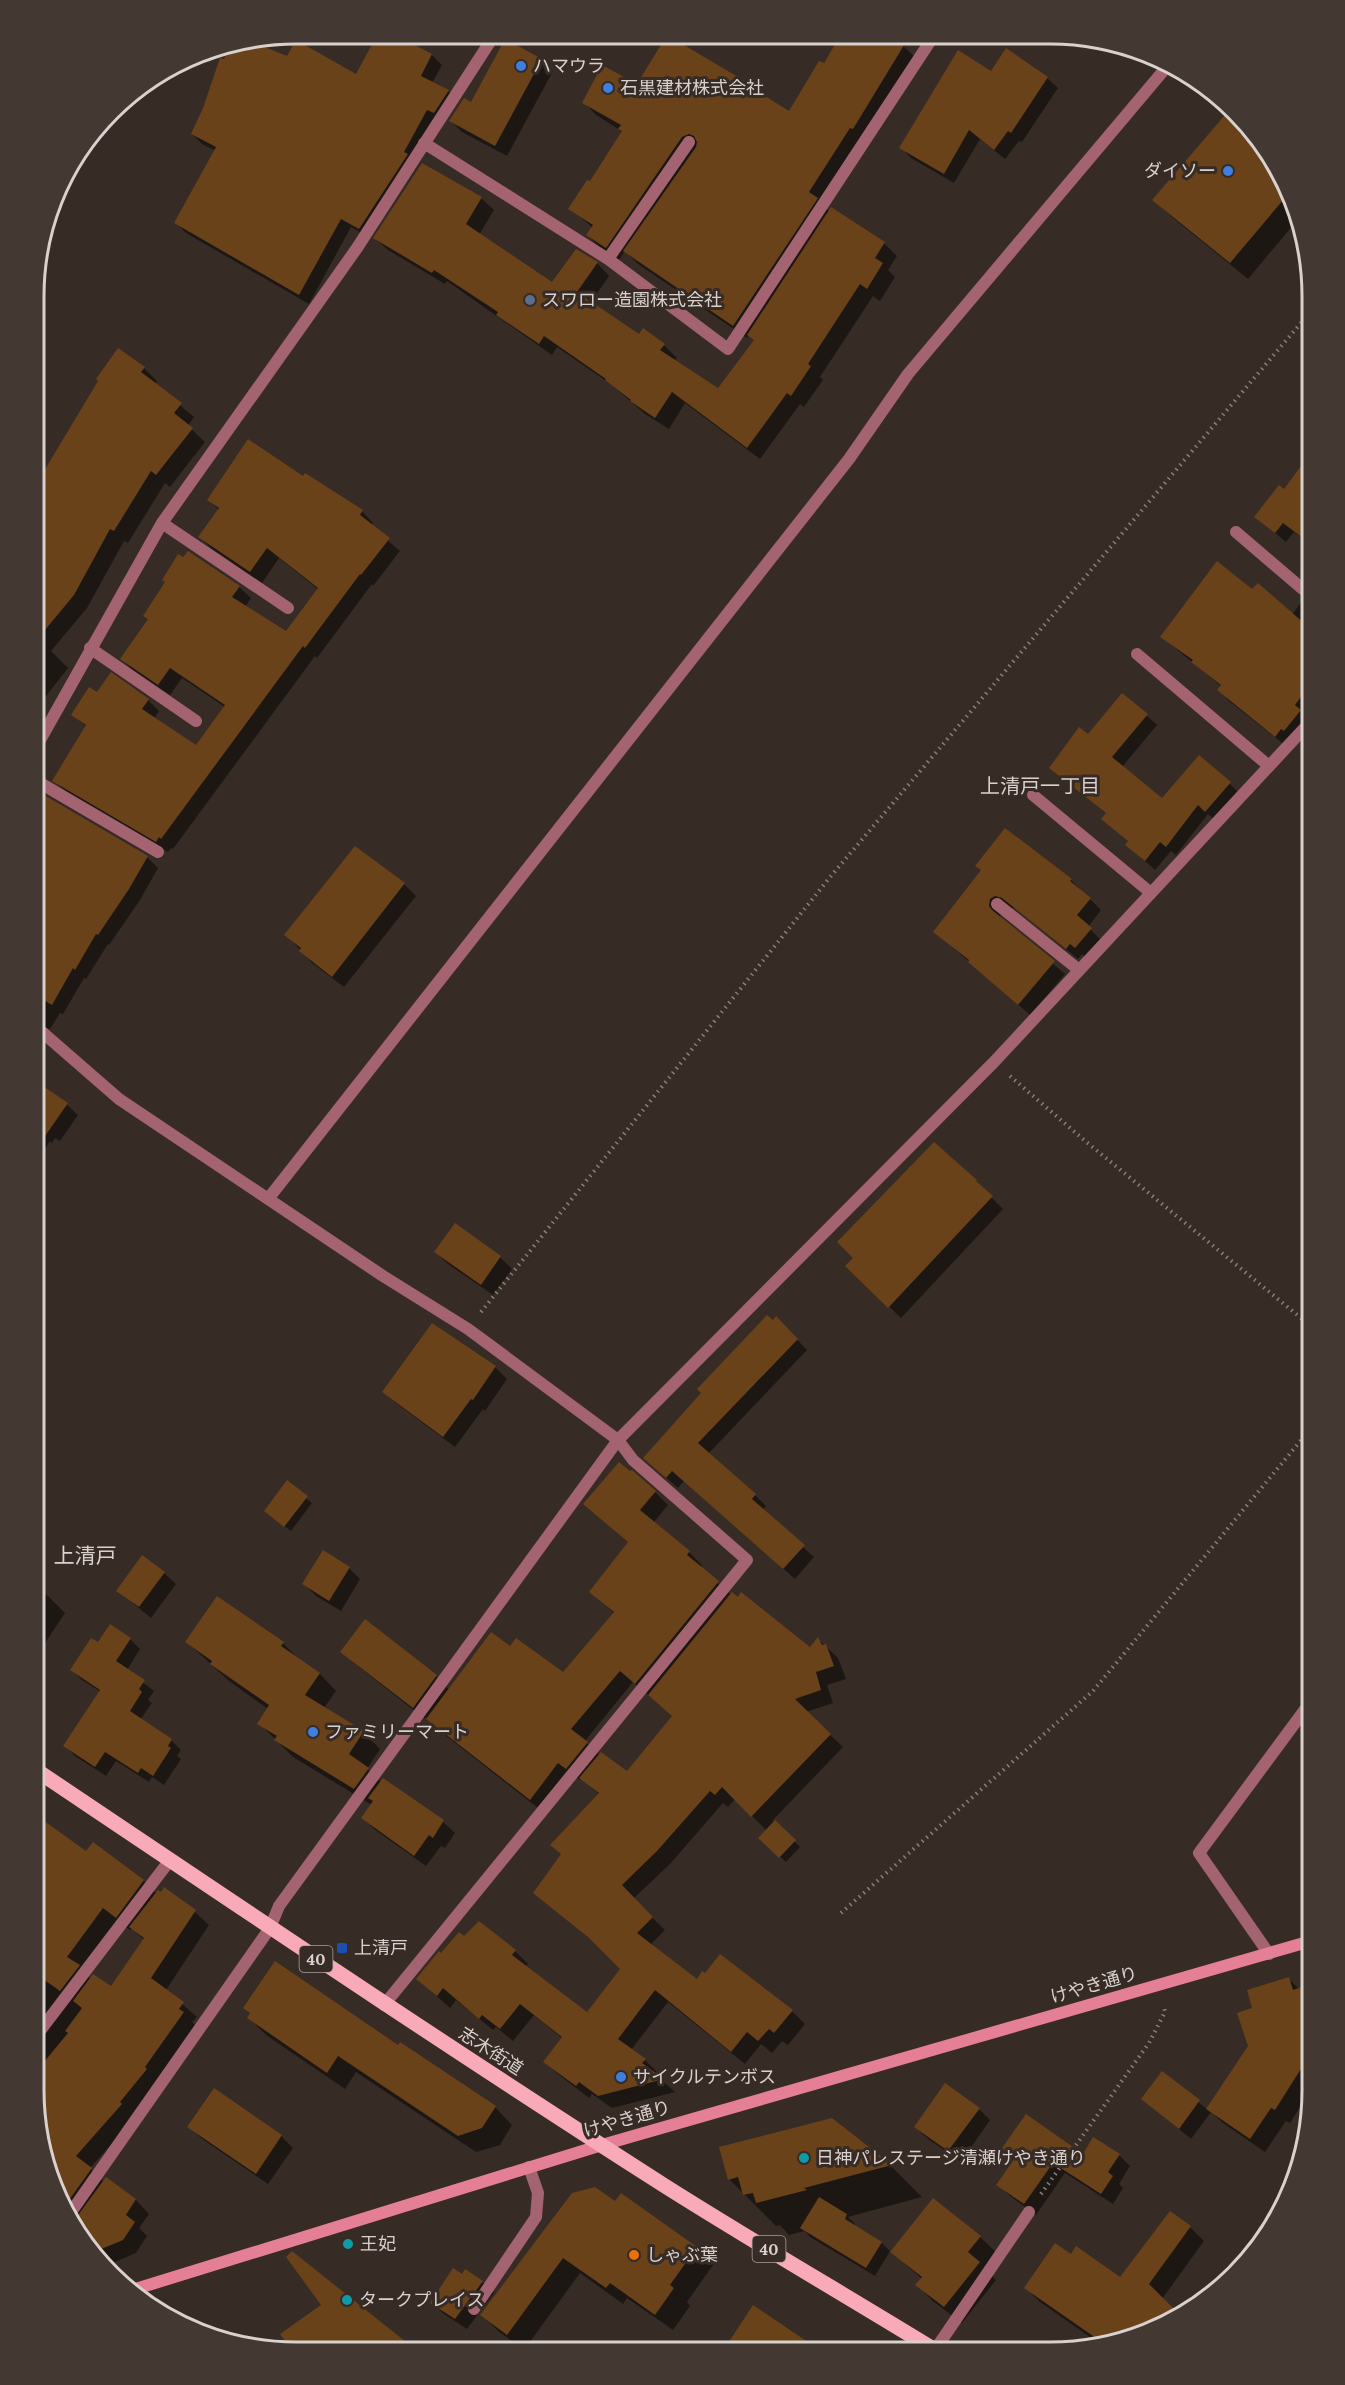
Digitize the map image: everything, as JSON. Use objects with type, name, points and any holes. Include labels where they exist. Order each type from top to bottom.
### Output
[{"type":"main road","name":"志木街道","points":[[44,1775],[384,2005],[668,2188],[921,2342]]},
{"type":"street","points":[[44,732],[162,523],[357,248],[488,44]]},
{"type":"street","points":[[424,143],[608,259],[728,348],[928,44]]},
{"type":"street","points":[[268,1199],[849,459],[908,374],[1164,70]]},
{"type":"street","points":[[608,259],[689,142]]},
{"type":"street","points":[[162,523],[288,608]]},
{"type":"street","points":[[1236,532],[1302,588]]},
{"type":"street","points":[[90,648],[196,721]]},
{"type":"street","points":[[1137,654],[1269,766]]},
{"type":"street","points":[[73,2209],[270,1928],[279,1906],[618,1440],[994,1062],[1302,731]]},
{"type":"street","points":[[44,785],[158,852]]},
{"type":"street","points":[[1033,795],[1151,893]]},
{"type":"street","points":[[997,904],[1079,970]]},
{"type":"street","points":[[44,1034],[119,1099],[383,1276],[468,1329],[618,1440],[633,1460],[747,1560],[384,2005]]},
{"type":"street","points":[[1269,1954],[1199,1853],[1302,1714]]},
{"type":"street","points":[[44,2026],[170,1860]]},
{"type":"street","name":"けやき通り","points":[[139,2288],[602,2145],[1302,1944]]},
{"type":"street","points":[[474,2309],[536,2217],[538,2193],[529,2167]]},
{"type":"street","points":[[942,2342],[1029,2212]]},
{"type":"path","points":[[468,1329],[831,876],[1302,322]]},
{"type":"path","points":[[994,1062],[1084,1140],[1302,1319]]},
{"type":"path","points":[[841,1913],[1093,1691],[1302,1439]]},
{"type":"path","points":[[1029,2212],[1149,2043],[1165,2012],[1161,1984]]},
{"type":"building","points":[[294,44],[303,44],[356,74],[372,44],[413,44],[432,54],[421,76],[449,90],[434,113],[427,110],[404,152],[408,154],[359,229],[341,219],[299,295],[174,223],[216,147],[191,134],[203,108],[220,58],[224,59],[226,53],[230,52],[262,46],[287,56]]},
{"type":"building","points":[[502,44],[514,44],[542,59],[495,146],[449,121],[464,98],[471,102]]},
{"type":"building","points":[[661,44],[682,44],[748,83],[747,85],[789,111],[819,61],[824,63],[835,44],[905,44],[853,129],[850,128],[809,192],[818,198],[733,326],[623,251],[696,147],[697,142],[694,136],[689,134],[682,137],[606,248],[586,235],[593,225],[568,209],[587,180],[590,181],[622,131],[618,129],[621,125],[582,103],[602,65],[637,84]]},
{"type":"building","points":[[1006,48],[1048,77],[1011,133],[1008,131],[994,150],[969,130],[944,174],[899,148],[958,50],[991,71]]},
{"type":"building","name":"ダイソー","points":[[1225,115],[1259,155],[1283,201],[1230,263],[1152,200]]},
{"type":"building","points":[[422,163],[482,197],[466,224],[552,282],[576,249],[598,262],[577,292],[639,334],[643,328],[665,344],[660,350],[718,388],[754,340],[747,335],[831,207],[885,242],[875,258],[883,263],[867,289],[860,284],[808,364],[811,366],[791,396],[787,393],[747,448],[672,392],[655,418],[630,401],[606,379],[544,336],[539,344],[496,315],[498,312],[434,270],[432,273],[373,238]]},
{"type":"building","points":[[118,348],[145,367],[141,372],[182,403],[174,413],[193,428],[156,475],[151,471],[114,531],[110,529],[74,595],[44,631],[44,471],[98,381],[96,379]]},
{"type":"building","points":[[248,439],[303,476],[305,473],[363,510],[360,515],[390,538],[305,648],[303,646],[161,839],[159,837],[156,842],[52,781],[86,725],[71,715],[89,687],[97,692],[111,672],[149,699],[142,709],[196,745],[225,705],[170,668],[158,685],[120,659],[148,619],[143,616],[165,582],[162,580],[178,554],[183,557],[188,551],[240,586],[232,597],[286,631],[318,588],[267,548],[250,572],[198,537],[219,508],[207,500]]},
{"type":"building","points":[[1302,465],[1302,537],[1283,523],[1275,533],[1254,517],[1279,485],[1284,489]]},
{"type":"building","points":[[1217,561],[1252,589],[1258,583],[1302,621],[1302,696],[1295,705],[1301,710],[1284,731],[1281,729],[1275,737],[1217,690],[1221,685],[1191,662],[1193,660],[1160,637]]},
{"type":"building","points":[[1122,693],[1148,714],[1112,757],[1162,798],[1199,755],[1231,782],[1205,812],[1198,805],[1166,847],[1160,842],[1145,861],[1125,845],[1128,841],[1101,819],[1106,813],[1049,768],[1079,727],[1088,734]]},
{"type":"building","points":[[44,795],[148,856],[75,970],[73,968],[52,1005],[44,1000]]},
{"type":"building","points":[[1005,828],[1072,879],[1070,881],[1091,898],[1077,915],[1092,928],[1075,948],[1070,944],[1066,949],[1002,898],[995,896],[990,899],[989,906],[992,910],[1055,961],[1018,1005],[968,962],[969,960],[933,932],[981,870],[975,866]]},
{"type":"building","points":[[355,846],[405,883],[332,977],[299,951],[301,948],[284,935]]},
{"type":"building","points":[[44,1087],[68,1103],[44,1138]]},
{"type":"building","points":[[934,1142],[993,1196],[888,1308],[845,1266],[853,1258],[837,1242]]},
{"type":"building","points":[[455,1223],[501,1256],[481,1285],[434,1252]]},
{"type":"building","points":[[767,1315],[773,1320],[776,1316],[798,1339],[698,1443],[756,1494],[752,1499],[805,1545],[783,1569],[672,1471],[666,1478],[643,1458],[701,1393],[697,1389]]},
{"type":"building","points":[[432,1323],[496,1366],[473,1400],[471,1399],[443,1437],[382,1392]]},
{"type":"building","points":[[619,1462],[656,1491],[640,1510],[690,1551],[687,1555],[719,1581],[635,1684],[620,1671],[571,1729],[588,1742],[566,1769],[558,1763],[530,1800],[426,1719],[491,1632],[510,1646],[516,1638],[563,1672],[614,1612],[589,1592],[628,1542],[583,1504]]},
{"type":"building","points":[[287,1480],[308,1496],[284,1527],[264,1511]]},
{"type":"building","points":[[323,1550],[350,1567],[329,1601],[302,1584]]},
{"type":"building","points":[[142,1555],[165,1572],[139,1607],[116,1591]]},
{"type":"building","points":[[732,1592],[738,1597],[741,1592],[810,1647],[818,1637],[822,1645],[826,1644],[834,1666],[816,1672],[821,1690],[795,1699],[831,1734],[751,1817],[722,1787],[715,1795],[710,1791],[657,1851],[622,1885],[653,1917],[637,1933],[697,1979],[702,1971],[705,1973],[720,1954],[793,2010],[774,2033],[769,2029],[758,2041],[747,2032],[731,2052],[655,1990],[618,2039],[646,2059],[642,2063],[664,2079],[598,2096],[579,2082],[576,2086],[543,2062],[562,2037],[520,2004],[500,2029],[482,2015],[479,2019],[443,1988],[437,1996],[416,1979],[439,1951],[441,1953],[459,1932],[464,1936],[479,1921],[516,1950],[512,1955],[587,2012],[620,1969],[589,1938],[533,1893],[561,1854],[550,1845],[599,1793],[579,1778],[601,1752],[627,1771],[672,1716],[648,1695]]},
{"type":"building","points":[[217,1596],[284,1642],[281,1646],[320,1673],[305,1695],[364,1731],[349,1754],[369,1768],[354,1789],[274,1740],[277,1736],[257,1724],[269,1705],[210,1664],[212,1661],[185,1642]]},
{"type":"building","points":[[365,1619],[437,1675],[413,1708],[340,1652]]},
{"type":"building","points":[[110,1624],[131,1638],[116,1661],[145,1680],[139,1689],[142,1692],[130,1711],[172,1739],[168,1746],[171,1748],[153,1776],[141,1768],[138,1773],[105,1752],[95,1767],[63,1746],[100,1690],[70,1670],[91,1638],[98,1642]]},
{"type":"building","points":[[383,1778],[444,1820],[433,1838],[429,1835],[414,1856],[361,1818],[373,1801],[368,1798]]},
{"type":"building","points":[[775,1820],[796,1840],[779,1858],[758,1838]]},
{"type":"building","points":[[44,1821],[86,1851],[93,1842],[144,1880],[116,1918],[103,1908],[67,1957],[80,1965],[60,1991],[44,1980]]},
{"type":"building","points":[[164,1887],[196,1910],[151,1978],[184,2002],[179,2009],[184,2012],[145,2067],[147,2069],[120,2102],[122,2104],[76,2156],[92,2168],[69,2200],[48,2139],[44,2106],[44,2062],[68,2033],[65,2031],[82,2008],[73,2001],[93,1974],[111,1986],[144,1938],[129,1927],[158,1890],[161,1892]]},
{"type":"building","points":[[275,1961],[398,2045],[400,2042],[496,2106],[482,2128],[458,2136],[338,2056],[327,2073],[247,2018],[250,2013],[243,2008]]},
{"type":"building","points":[[1289,1977],[1293,1990],[1302,1987],[1302,2067],[1275,2110],[1271,2108],[1250,2139],[1206,2109],[1248,2046],[1237,2013],[1252,2008],[1247,1990]]},
{"type":"building","points":[[1162,2071],[1200,2100],[1179,2129],[1141,2099]]},
{"type":"building","points":[[945,2083],[980,2108],[948,2151],[914,2127]]},
{"type":"building","points":[[214,2088],[282,2135],[256,2174],[187,2127]]},
{"type":"building","points":[[1026,2114],[1083,2154],[1093,2137],[1120,2154],[1108,2172],[1113,2176],[1101,2194],[1053,2163],[1024,2204],[996,2185],[1015,2158],[1002,2148]]},
{"type":"building","name":"日神パレステージ清瀬けやき通り","points":[[832,2118],[892,2165],[756,2203],[753,2193],[743,2195],[738,2177],[728,2180],[719,2147]]},
{"type":"building","points":[[106,2177],[136,2199],[126,2215],[135,2222],[123,2240],[100,2249],[77,2216]]},
{"type":"building","points":[[595,2187],[615,2201],[621,2193],[697,2247],[670,2285],[674,2288],[655,2315],[610,2283],[606,2288],[563,2258],[507,2335],[480,2315],[572,2193]]},
{"type":"building","points":[[819,2197],[847,2214],[845,2219],[882,2242],[866,2268],[800,2228]]},
{"type":"building","points":[[933,2198],[981,2236],[968,2252],[980,2262],[944,2307],[915,2285],[922,2277],[890,2252]]},
{"type":"building","points":[[1170,2211],[1191,2226],[1149,2284],[1174,2309],[1131,2328],[1095,2337],[1024,2288],[1055,2243],[1071,2254],[1076,2246],[1120,2277]]},
{"type":"building","points":[[292,2251],[406,2342],[285,2341],[280,2334],[321,2305],[286,2257]]},
{"type":"building","points":[[453,2268],[462,2274],[465,2269],[483,2281],[455,2319],[430,2303]]},
{"type":"building","points":[[753,2305],[808,2342],[729,2342]]},
{"type":"place","name":"ハマウラ","points":[[521,66]]},
{"type":"place","name":"石黒建材株式会社","points":[[608,88]]},
{"type":"place","name":"ダイソー","points":[[1228,171]]},
{"type":"place","name":"スワロー造園株式会社","points":[[530,300]]},
{"type":"place","name":"ファミリーマート","points":[[313,1732]]},
{"type":"place","name":"上清戸","points":[[342,1948]]},
{"type":"place","name":"サイクルテンボス","points":[[621,2077]]},
{"type":"place","name":"日神パレステージ清瀬けやき通り","points":[[804,2158]]},
{"type":"place","name":"王妃","points":[[348,2244]]},
{"type":"place","name":"しゃぶ葉","points":[[634,2255]]},
{"type":"place","name":"タークプレイス","points":[[347,2300]]},
{"type":"district","name":"上清戸一丁目","points":[[1040,786]]},
{"type":"district","name":"上清戸","points":[[85,1556]]}]
